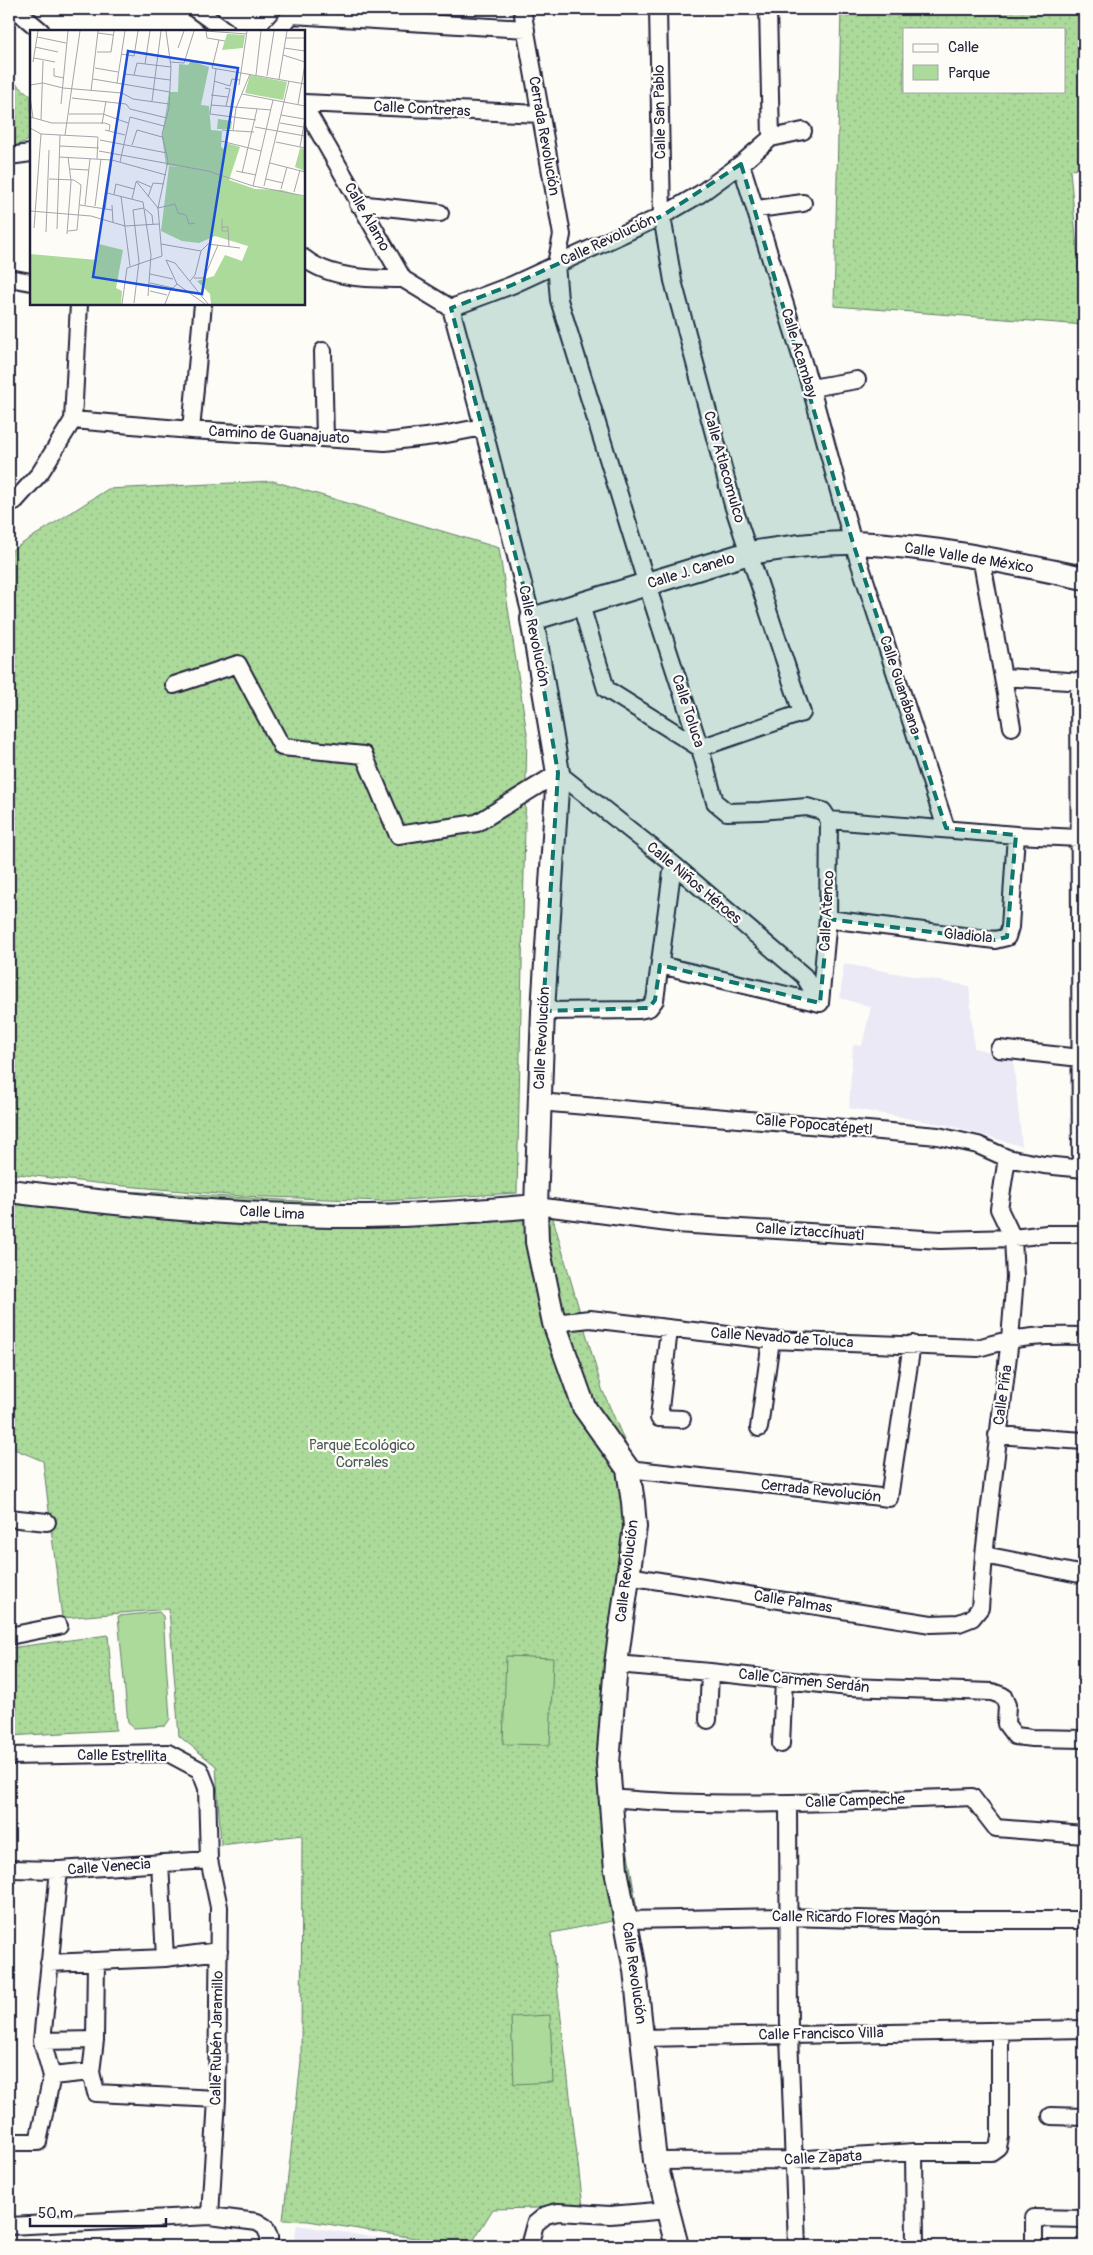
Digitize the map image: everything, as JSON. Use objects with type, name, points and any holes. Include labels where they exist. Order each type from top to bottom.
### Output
[{"type":"street","points":[[14,9],[40,30]]},
{"type":"street","points":[[195,9],[225,30]]},
{"type":"street","name":"Cerrada Revolución","points":[[522,9],[562,235],[556,264]]},
{"type":"street","name":"Calle San Pablo","points":[[658,9],[662,216]]},
{"type":"street","points":[[768,9],[771,138],[803,131]]},
{"type":"street","points":[[279,30],[294,12],[526,30]]},
{"type":"street","name":"Calle Contreras","points":[[305,104],[540,114]]},
{"type":"street","name":"Calle Álamo","points":[[305,106],[358,204],[403,279],[451,308]]},
{"type":"street","name":"Calle Revolución","points":[[677,2246],[655,2161],[635,1970],[616,1870],[610,1798],[608,1763],[616,1664],[635,1527],[628,1469],[584,1407],[554,1322],[537,1242],[536,1206],[543,1011],[558,773],[532,619],[451,308],[512,285],[662,216],[700,194],[741,164],[771,138]]},
{"type":"street","points":[[9,156],[30,153]]},
{"type":"street","name":"Calle Acambay","points":[[741,164],[757,209],[811,388],[853,543]]},
{"type":"street","points":[[757,209],[803,203]]},
{"type":"street","points":[[358,204],[440,212]]},
{"type":"street","name":"Calle Atlacomulco","points":[[662,216],[674,281],[733,505],[802,714],[700,748]]},
{"type":"street","points":[[305,259],[312,265],[345,276],[403,279]]},
{"type":"street","name":"Calle Toluca","points":[[556,264],[559,300],[647,585],[700,748],[715,802],[727,812],[807,807],[822,811],[829,820],[1016,835],[1079,838]]},
{"type":"street","points":[[9,278],[30,282]]},
{"type":"street","points":[[9,502],[15,501],[40,473],[74,420],[79,305]]},
{"type":"street","points":[[191,430],[203,305]]},
{"type":"street","points":[[323,351],[325,438]]},
{"type":"street","points":[[811,388],[857,380]]},
{"type":"street","name":"Camino de Guanajuato","points":[[74,420],[191,430],[386,442],[442,435],[483,427]]},
{"type":"street","name":"Calle J. Canelo","points":[[532,619],[749,553],[782,548],[853,543]]},
{"type":"street","name":"Calle Valle de México","points":[[853,543],[917,548],[981,557],[1084,578]]},
{"type":"street","name":"Calle Guanábana","points":[[853,543],[946,828]]},
{"type":"street","points":[[981,557],[1012,727]]},
{"type":"street","points":[[581,605],[606,689],[700,748]]},
{"type":"street","points":[[174,685],[238,664],[282,746],[364,755],[398,835],[477,823],[558,773]]},
{"type":"street","points":[[1004,677],[1082,682],[1079,838],[1082,1169]]},
{"type":"street","name":"Calle Niños Héroes","points":[[558,773],[673,864],[804,976],[820,1002]]},
{"type":"street","name":"Calle Atenco","points":[[820,1002],[828,919],[829,820]]},
{"type":"street","name":"Gladiola","points":[[828,919],[995,940],[1006,937],[1010,927],[1016,835]]},
{"type":"street","points":[[543,1011],[639,1010],[650,1008],[655,1000],[673,864]]},
{"type":"street","points":[[660,965],[820,1002]]},
{"type":"street","points":[[999,1049],[1080,1058]]},
{"type":"street","name":"Calle Popocatépetl","points":[[539,1102],[938,1136],[978,1145],[1007,1158],[1082,1169]]},
{"type":"street","name":"Calle Piña","points":[[959,1623],[972,1618],[980,1608],[997,1435],[1010,1339],[1015,1277],[1013,1238],[999,1209],[1007,1158]]},
{"type":"street","name":"Calle Lima","points":[[9,1192],[129,1206],[332,1216],[439,1214],[536,1206]]},
{"type":"street","name":"Calle Iztaccíhuatl","points":[[536,1206],[676,1224],[940,1240],[1013,1238],[1047,1234],[1084,1234]]},
{"type":"street","name":"Calle Nevado de Toluca","points":[[554,1322],[590,1319],[771,1340],[978,1348],[1010,1339],[1038,1335],[1084,1336]]},
{"type":"street","points":[[668,1329],[659,1418],[682,1419]]},
{"type":"street","points":[[759,1428],[771,1340]]},
{"type":"street","name":"Cerrada Revolución","points":[[628,1469],[889,1498],[912,1344]]},
{"type":"street","points":[[997,1435],[1084,1441]]},
{"type":"street","points":[[9,1518],[47,1522]]},
{"type":"street","points":[[984,1555],[1084,1575]]},
{"type":"street","name":"Calle Palmas","points":[[628,1576],[931,1624],[959,1623]]},
{"type":"street","points":[[9,1636],[59,1626]]},
{"type":"street","name":"Calle Carmen Serdán","points":[[616,1664],[849,1687],[992,1692],[1003,1696],[1007,1705],[1006,1724],[1016,1736],[1084,1739]]},
{"type":"street","points":[[708,1720],[710,1672]]},
{"type":"street","points":[[781,1744],[784,1680]]},
{"type":"street","name":"Calle Estrellita","points":[[9,1756],[168,1754],[200,1770],[207,1788],[209,1860]]},
{"type":"street","name":"Calle Campeche","points":[[610,1798],[663,1803],[788,1803],[972,1797],[996,1828],[1084,1835]]},
{"type":"street","points":[[788,1803],[789,2035],[796,2246]]},
{"type":"street","name":"Calle Venecia","points":[[9,1869],[59,1870],[209,1860]]},
{"type":"street","name":"Calle Rubén Jaramillo","points":[[209,1860],[220,1907],[217,2099],[210,2216]]},
{"type":"street","points":[[160,1864],[165,1958]]},
{"type":"street","points":[[9,2142],[38,2142],[52,2076],[42,2041],[59,1870]]},
{"type":"street","name":"Calle Ricardo Flores Magón","points":[[627,1920],[787,1917],[1084,1920]]},
{"type":"street","points":[[49,1963],[165,1958],[219,1951]]},
{"type":"street","points":[[96,1961],[95,2040],[91,2072],[96,2093],[217,2099]]},
{"type":"street","name":"Calle Francisco Villa","points":[[642,2038],[1084,2029]]},
{"type":"street","name":"Calle Zapata","points":[[655,2161],[792,2160],[914,2152],[991,2152],[998,2147],[1000,2136],[1000,2030]]},
{"type":"street","points":[[42,2041],[95,2040]]},
{"type":"street","points":[[52,2076],[91,2072]]},
{"type":"street","points":[[1051,2116],[1084,2117]]},
{"type":"street","points":[[914,2152],[915,2246]]},
{"type":"street","points":[[529,2246],[535,2224],[546,2215],[558,2212],[610,2215],[668,2210]]},
{"type":"street","points":[[9,2226],[210,2216],[257,2222],[265,2227],[269,2236],[269,2246]]},
{"type":"street","points":[[1034,2246],[1034,2218],[1084,2219]]},
{"type":"highlighted area","points":[[741,164],[853,543],[946,828],[1016,835],[1007,937],[995,940],[828,919],[820,1003],[660,965],[655,1000],[649,1008],[543,1011],[558,773],[532,619],[451,308],[512,285],[662,216]]},
{"type":"shaded area","points":[[844,964],[969,986],[974,1048],[1013,1058],[1022,1146],[947,1125],[849,1108],[853,1045],[862,1046],[871,1007],[840,998]]},
{"type":"shaded area","points":[[297,2225],[404,2242],[405,2246],[293,2246]]},
{"type":"green space","points":[[841,9],[1084,9],[1084,168],[1070,170],[1084,325],[834,306]]},
{"type":"green space","points":[[9,78],[30,95],[30,139],[9,149]]},
{"type":"green space","points":[[273,481],[499,548],[527,734],[517,1193],[383,1201],[241,1196],[113,1185],[9,1173],[9,552],[108,489]]},
{"type":"green space","name":"Parque Ecológico Corrales","points":[[9,1180],[35,1186],[424,1208],[548,1201],[602,1389],[637,1470],[618,1791],[638,1916],[551,1933],[583,2207],[493,2209],[470,2246],[444,2246],[415,2238],[308,2221],[283,2220],[301,2062],[302,1835],[221,1845],[216,1766],[179,1736],[169,1609],[62,1618],[43,1461],[9,1447]]},
{"type":"green space","points":[[159,1612],[163,1616],[170,1719],[165,1726],[134,1728],[128,1723],[118,1616]]},
{"type":"green space","points":[[108,1635],[116,1730],[9,1736],[9,1648]]},
{"type":"green space","points":[[506,1656],[553,1658],[550,1745],[503,1744]]},
{"type":"green space","points":[[550,2015],[553,2082],[514,2084],[511,2017]]}]
